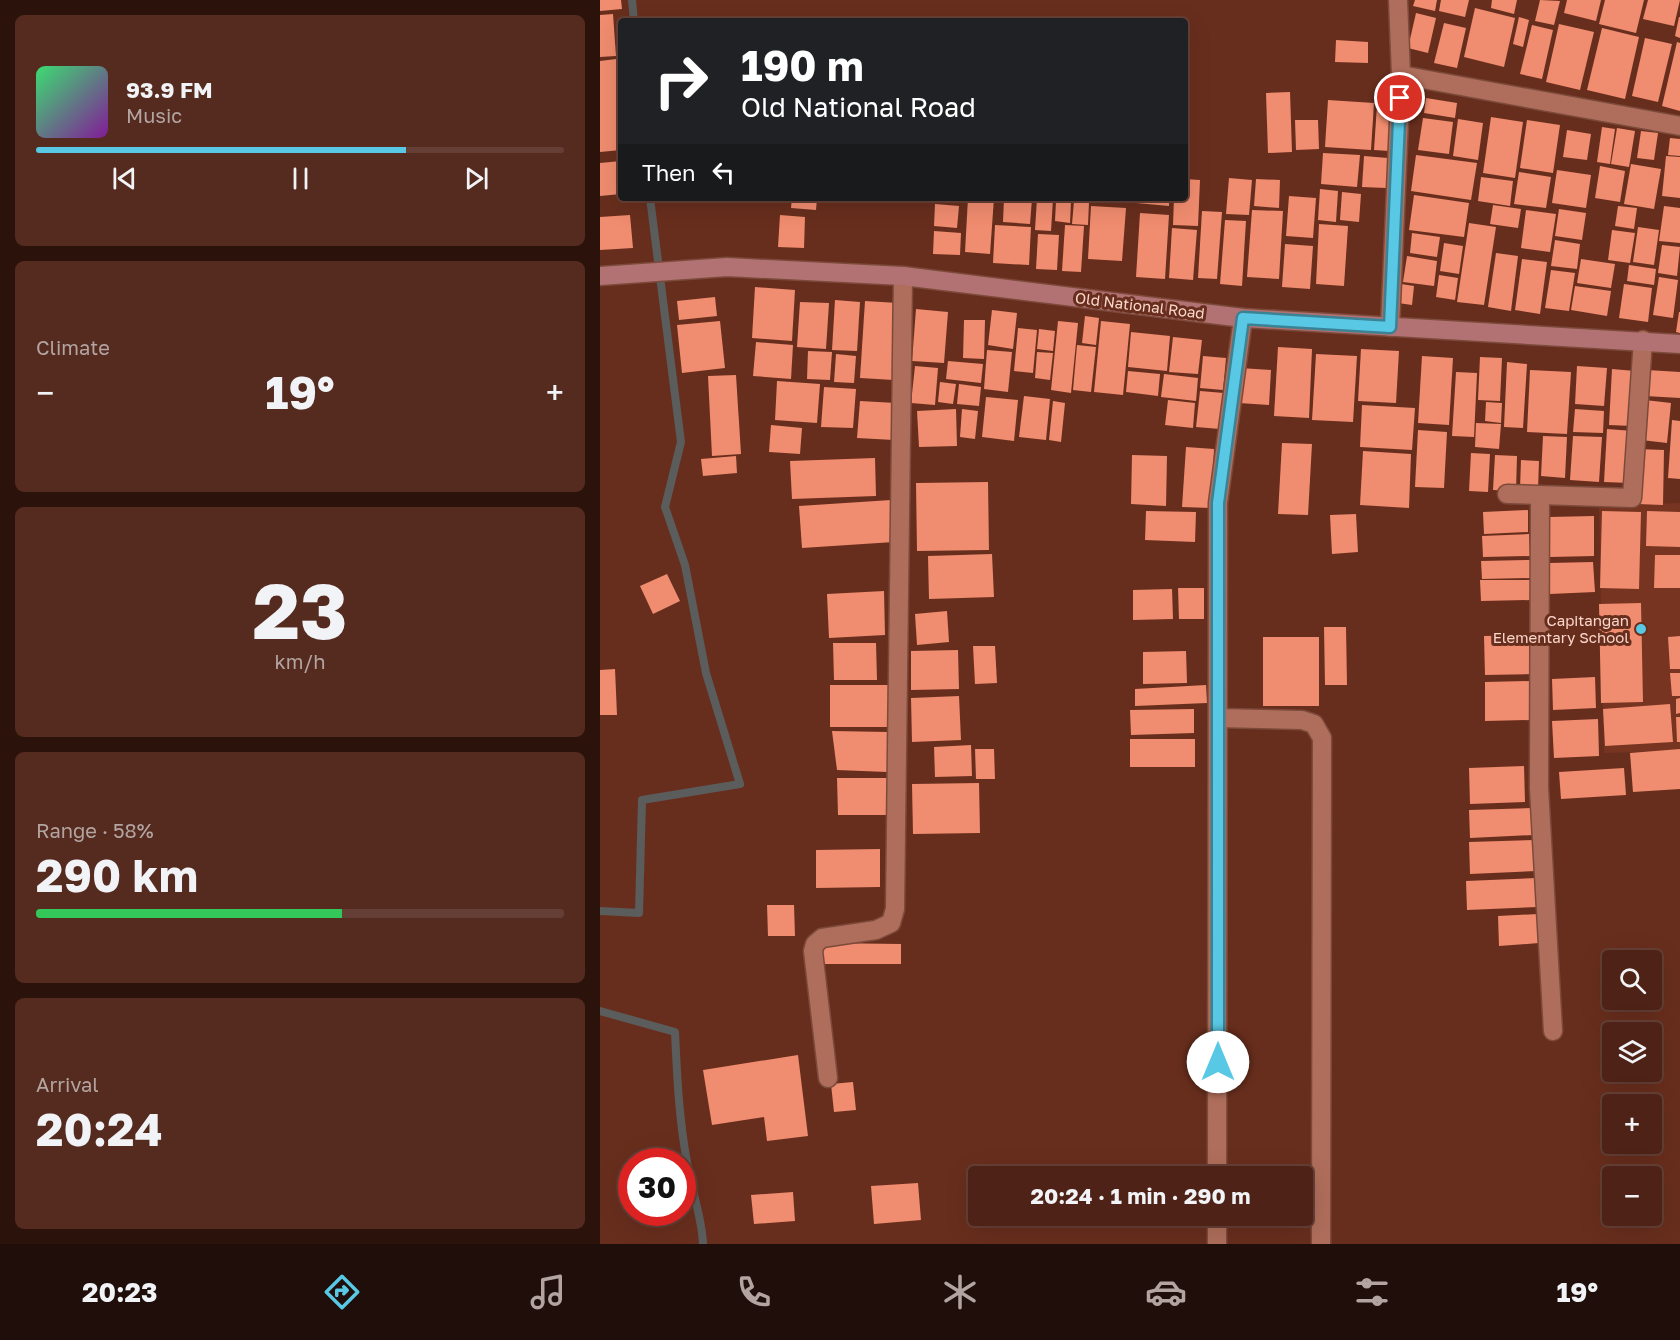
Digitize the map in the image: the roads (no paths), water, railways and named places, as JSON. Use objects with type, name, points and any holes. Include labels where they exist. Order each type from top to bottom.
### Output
[{"type":"main road","name":"Old National Road","points":[[600,276],[728,267],[903,276],[1243,318],[1644,340],[1680,344]]},
{"type":"street","points":[[1390,327],[1401,75],[1398,0]]},
{"type":"street","points":[[1401,75],[1680,126]]},
{"type":"street","points":[[828,1078],[813,951],[815,944],[822,938],[876,930],[891,923],[895,909],[903,276]]},
{"type":"street","points":[[1217,1166],[1218,503],[1243,318]]},
{"type":"street","points":[[1507,494],[1632,498],[1644,340]]},
{"type":"street","points":[[1540,495],[1539,788],[1553,1031]]},
{"type":"street","points":[[1218,718],[1302,720],[1314,724],[1322,738],[1321,1244]]},
{"type":"street","points":[[1217,1226],[1217,1244]]},
{"type":"waterway","points":[[632,0],[634,18]]},
{"type":"waterway","points":[[600,911],[639,913],[642,800],[740,784],[706,673],[685,565],[665,507],[681,442],[650,201]]},
{"type":"waterway","points":[[600,1011],[675,1032],[682,1130],[701,1223],[703,1244]]},
{"type":"place","name":"Capitangan Elementary School","points":[[1641,629]]}]
